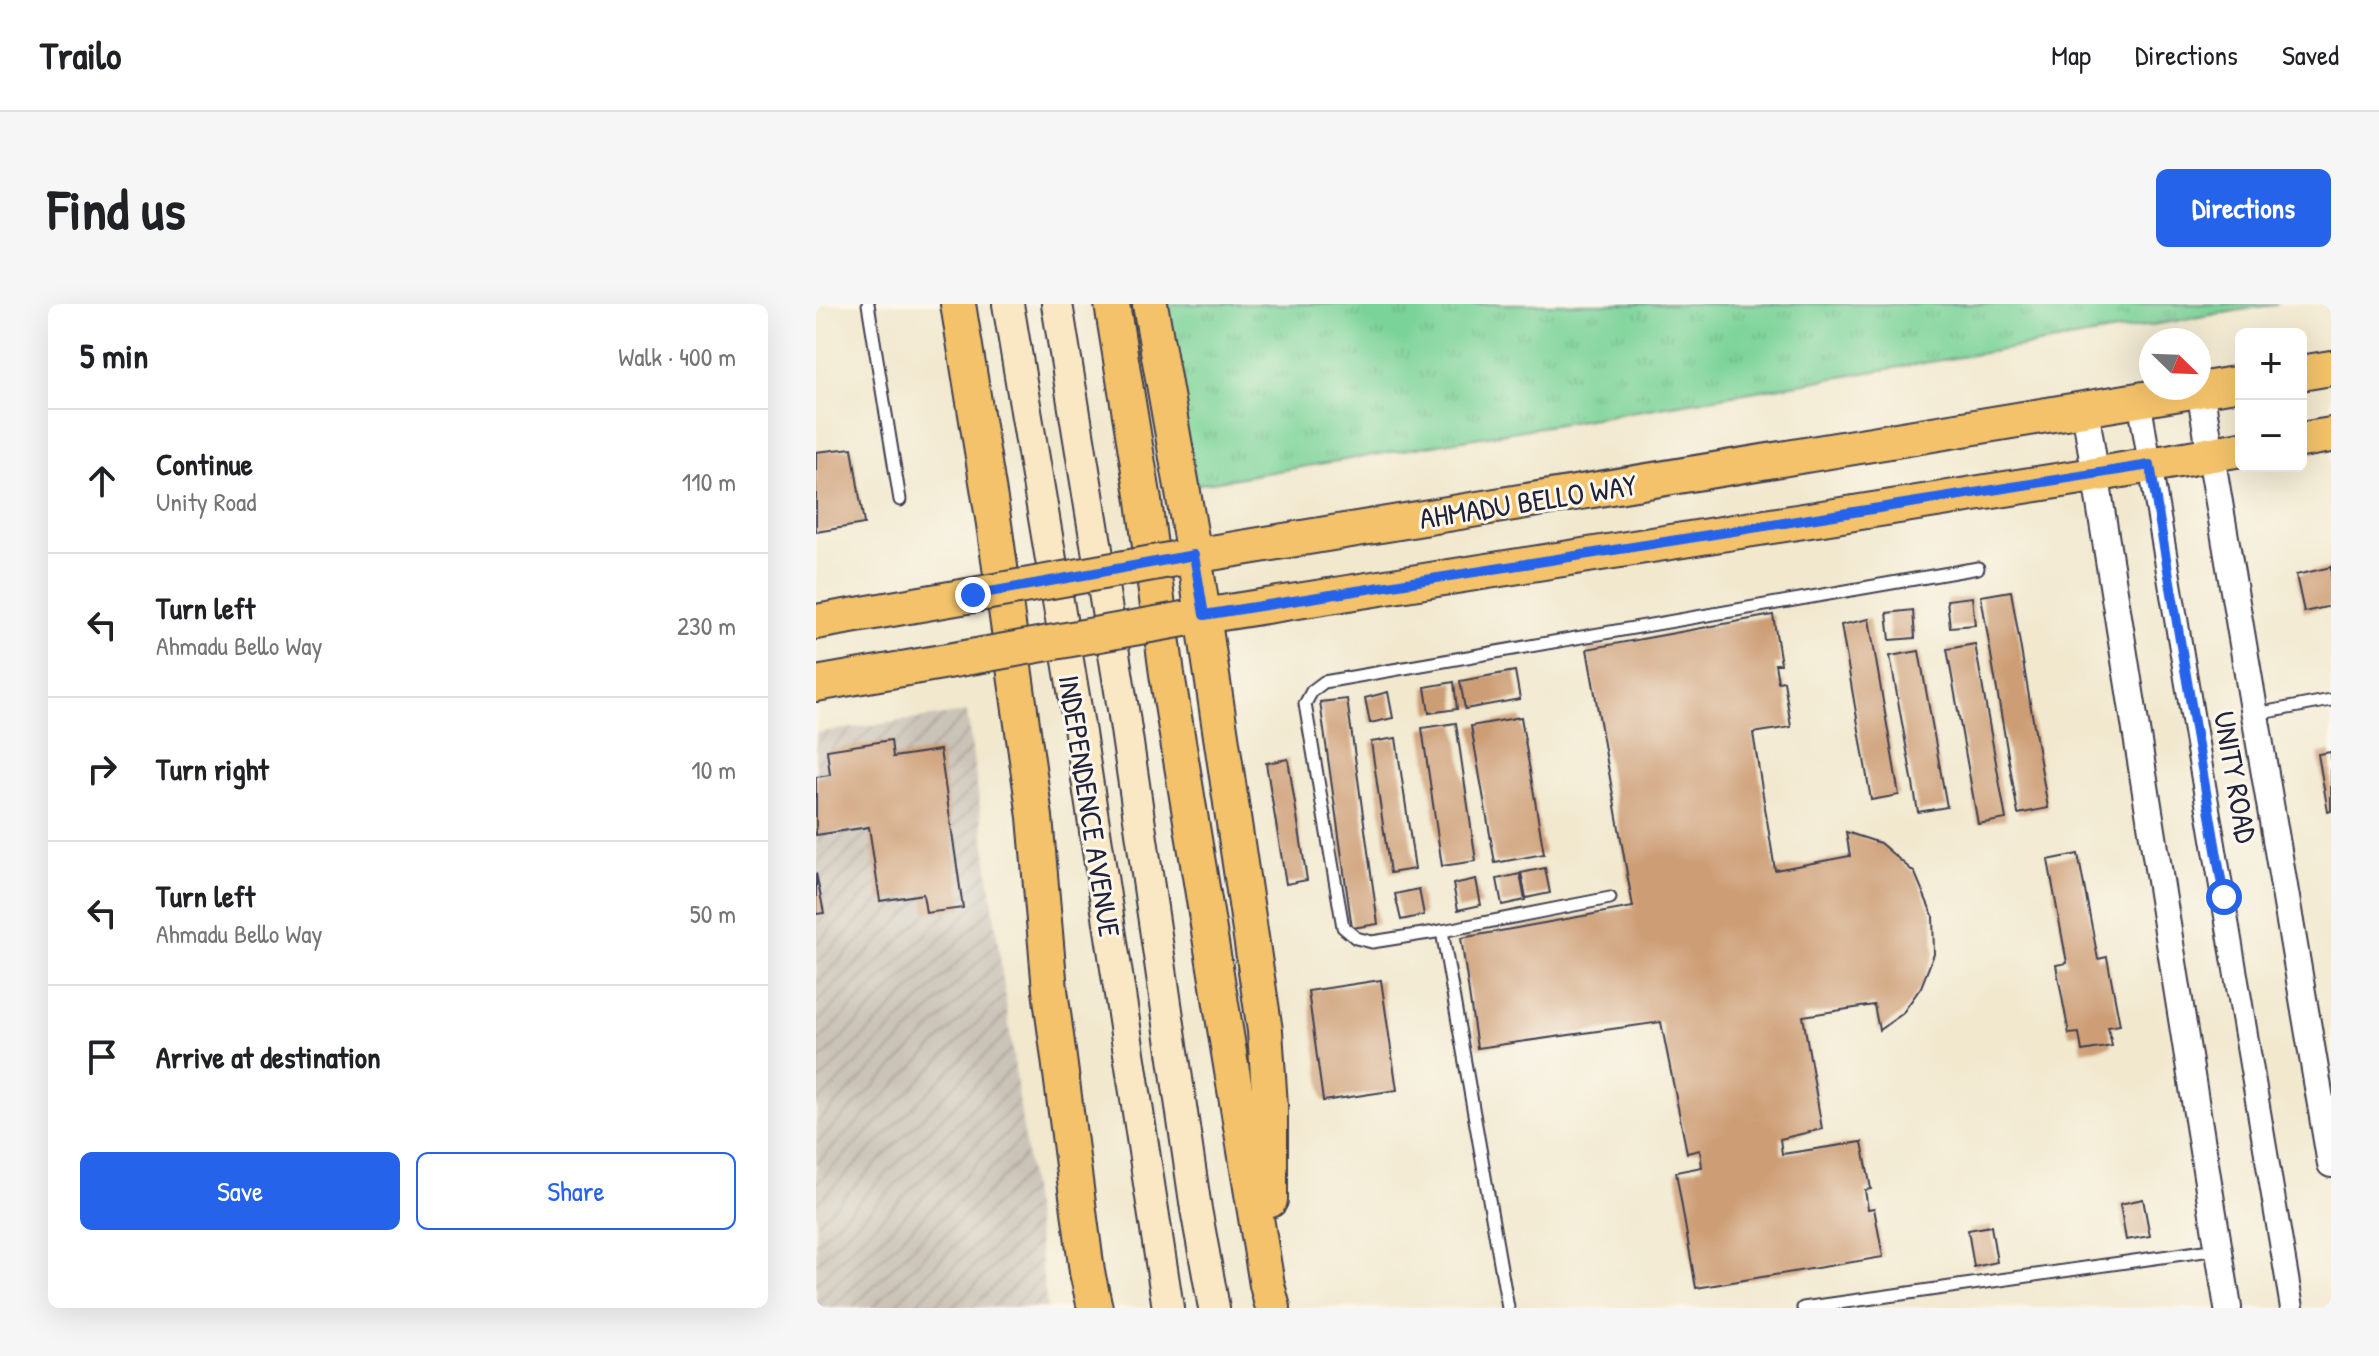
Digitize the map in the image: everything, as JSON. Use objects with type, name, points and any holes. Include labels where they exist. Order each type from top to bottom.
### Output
[{"type":"main road","name":"INDEPENDENCE AVENUE","points":[[958,304],[994,524],[1035,817],[1050,990],[1085,1256],[1095,1308]]},
{"type":"main road","name":"INDEPENDENCE AVENUE","points":[[1008,304],[1078,720],[1168,1308]]},
{"type":"main road","name":"INDEPENDENCE AVENUE","points":[[1057,304],[1123,709],[1194,1193],[1214,1308]]},
{"type":"main road","points":[[1112,304],[1144,501],[1167,674],[1270,1300]]},
{"type":"main road","points":[[1150,304],[1184,557],[1265,1031],[1270,1106],[1270,1300]]},
{"type":"main road","points":[[2307,372],[2331,368]]},
{"type":"main road","name":"AHMADU BELLO WAY","points":[[2211,388],[2235,384]]},
{"type":"main road","name":"AHMADU BELLO WAY","points":[[816,622],[1184,557],[2139,399]]},
{"type":"main road","points":[[2307,439],[2331,435]]},
{"type":"main road","name":"AHMADU BELLO WAY","points":[[816,684],[1194,617],[2094,475],[2226,451]]},
{"type":"street","name":"UNITY ROAD","points":[[2139,400],[2292,1308]]},
{"type":"street","name":"UNITY ROAD","points":[[2204,400],[2226,451],[2255,714],[2326,1105],[2331,1164]]},
{"type":"street","points":[[2085,409],[2228,1308]]},
{"type":"lane","points":[[868,304],[900,500]]},
{"type":"lane","points":[[1610,898],[1442,931],[1372,942],[1356,938],[1343,927],[1305,704],[1312,691],[1324,682],[1978,568]]},
{"type":"lane","points":[[2255,714],[2331,700]]},
{"type":"lane","points":[[1442,931],[1508,1308]]},
{"type":"lane","points":[[1803,1308],[2218,1249]]},
{"type":"shaded area","points":[[967,712],[1047,1308],[816,1308],[816,733]]},
{"type":"green space","points":[[1155,304],[2277,304],[1182,487]]},
{"type":"building","points":[[852,448],[864,524],[816,532],[816,452]]},
{"type":"building","points":[[2331,567],[2331,606],[2304,612],[2296,575]]},
{"type":"building","points":[[2011,591],[2048,808],[2018,814],[1981,596]]},
{"type":"building","points":[[1972,597],[1975,625],[1950,627],[1947,600]]},
{"type":"building","points":[[1913,610],[1915,638],[1890,640],[1887,613]]},
{"type":"building","points":[[1773,615],[1781,664],[1775,664],[1778,682],[1784,681],[1791,727],[1753,733],[1775,870],[1850,856],[1846,832],[1880,843],[1915,873],[1933,916],[1934,954],[1921,987],[1902,1014],[1879,1030],[1874,1005],[1803,1016],[1822,1129],[1780,1139],[1782,1154],[1862,1142],[1871,1189],[1865,1190],[1868,1209],[1874,1208],[1883,1257],[1696,1288],[1676,1172],[1702,1167],[1700,1150],[1687,1153],[1661,1022],[1477,1048],[1461,938],[1633,907],[1587,649]]},
{"type":"building","points":[[1869,619],[1899,795],[1871,800],[1841,625]]},
{"type":"building","points":[[1975,644],[2006,819],[1978,824],[1947,649]]},
{"type":"building","points":[[1919,651],[1947,807],[1918,812],[1890,656]]},
{"type":"building","points":[[1515,671],[1520,699],[1465,709],[1460,681]]},
{"type":"building","points":[[1454,682],[1457,709],[1429,713],[1425,687]]},
{"type":"building","points":[[1388,692],[1393,718],[1370,723],[1365,698]]},
{"type":"building","points":[[1347,699],[1378,924],[1352,928],[1320,702]]},
{"type":"building","points":[[1521,717],[1544,854],[1495,863],[1471,726]]},
{"type":"building","points":[[1456,723],[1476,861],[1442,866],[1422,728]]},
{"type":"building","points":[[1396,738],[1415,869],[1390,873],[1371,742]]},
{"type":"building","points":[[891,740],[893,757],[940,750],[963,908],[926,913],[923,894],[880,901],[869,827],[816,835],[816,777],[830,775],[827,750]]},
{"type":"building","points":[[2331,752],[2331,811],[2328,812],[2318,754]]},
{"type":"building","points":[[1288,759],[1307,880],[1286,884],[1266,763]]},
{"type":"building","points":[[2078,854],[2098,959],[2107,957],[2120,1025],[2108,1027],[2112,1046],[2082,1051],[2079,1033],[2069,1034],[2056,965],[2067,963],[2048,860]]},
{"type":"building","points":[[1545,868],[1550,893],[1526,898],[1521,873]]},
{"type":"building","points":[[816,873],[824,913],[816,914]]},
{"type":"building","points":[[1520,874],[1525,900],[1502,905],[1497,879]]},
{"type":"building","points":[[1476,879],[1481,905],[1458,910],[1453,884]]},
{"type":"building","points":[[1419,889],[1424,915],[1401,920],[1395,894]]},
{"type":"building","points":[[1381,980],[1397,1090],[1323,1101],[1308,991]]},
{"type":"building","points":[[2143,1199],[2150,1236],[2126,1240],[2120,1204]]},
{"type":"building","points":[[1991,1226],[1997,1262],[1974,1267],[1968,1230]]},
{"type":"route","points":[[973,595],[1194,555],[1204,615],[2150,465],[2224,897]]}]
